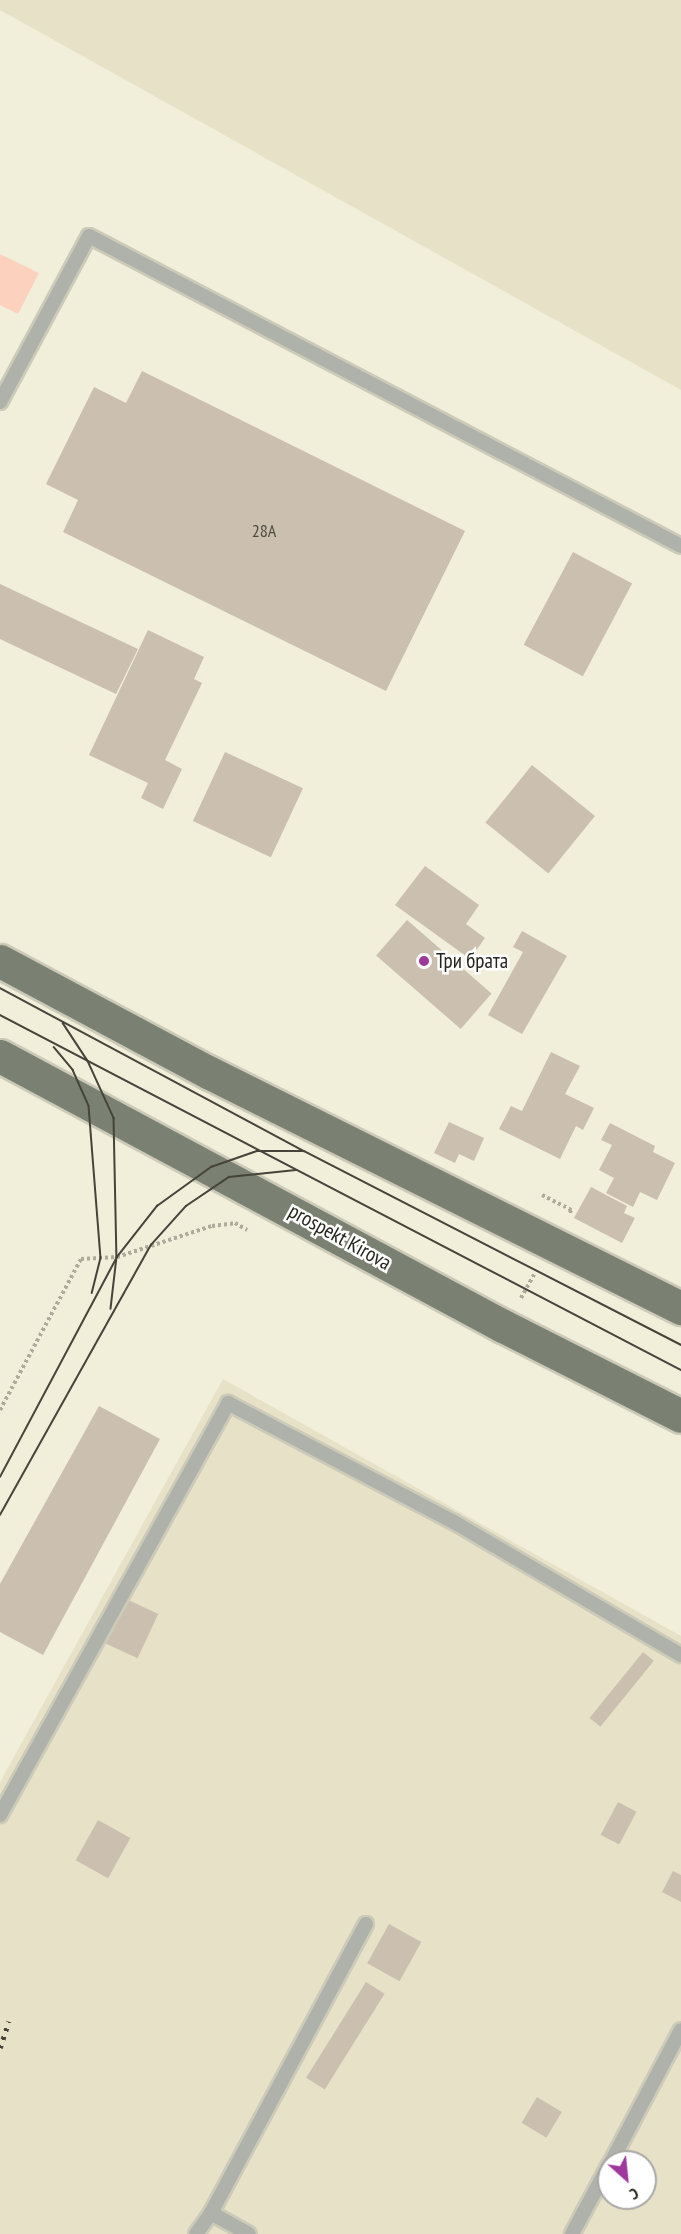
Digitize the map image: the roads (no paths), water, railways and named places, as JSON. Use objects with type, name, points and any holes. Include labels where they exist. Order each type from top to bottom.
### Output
[{"type":"main road","points":[[0,961],[208,1072],[681,1308]]},
{"type":"main road","name":"prospekt Kirova","points":[[0,1056],[503,1326],[681,1416]]},
{"type":"lane","points":[[0,402],[89,236],[681,546]]},
{"type":"lane","points":[[0,1815],[228,1402],[454,1522],[681,1655]]},
{"type":"lane","points":[[196,2234],[211,2213],[366,1924]]},
{"type":"lane","points":[[617,2150],[681,2030]]},
{"type":"lane","points":[[572,2234],[597,2188]]},
{"type":"lane","points":[[211,2213],[249,2234]]},
{"type":"tram line","points":[[0,988],[304,1151],[681,1345]]},
{"type":"tram line","points":[[0,1015],[681,1370]]},
{"type":"tram line","points":[[63,1023],[88,1061],[114,1118],[117,1257],[111,1309]]},
{"type":"tram line","points":[[54,1047],[73,1070],[89,1106],[101,1258],[92,1293]]},
{"type":"tram line","points":[[0,1477],[117,1257],[157,1206],[211,1167],[257,1151],[302,1151]]},
{"type":"tram line","points":[[0,1515],[151,1245],[186,1206],[229,1177],[296,1170]]},
{"type":"railway","points":[[0,2048],[9,2021]]},
{"type":"place","name":"Три брата","points":[[424,961]]}]
